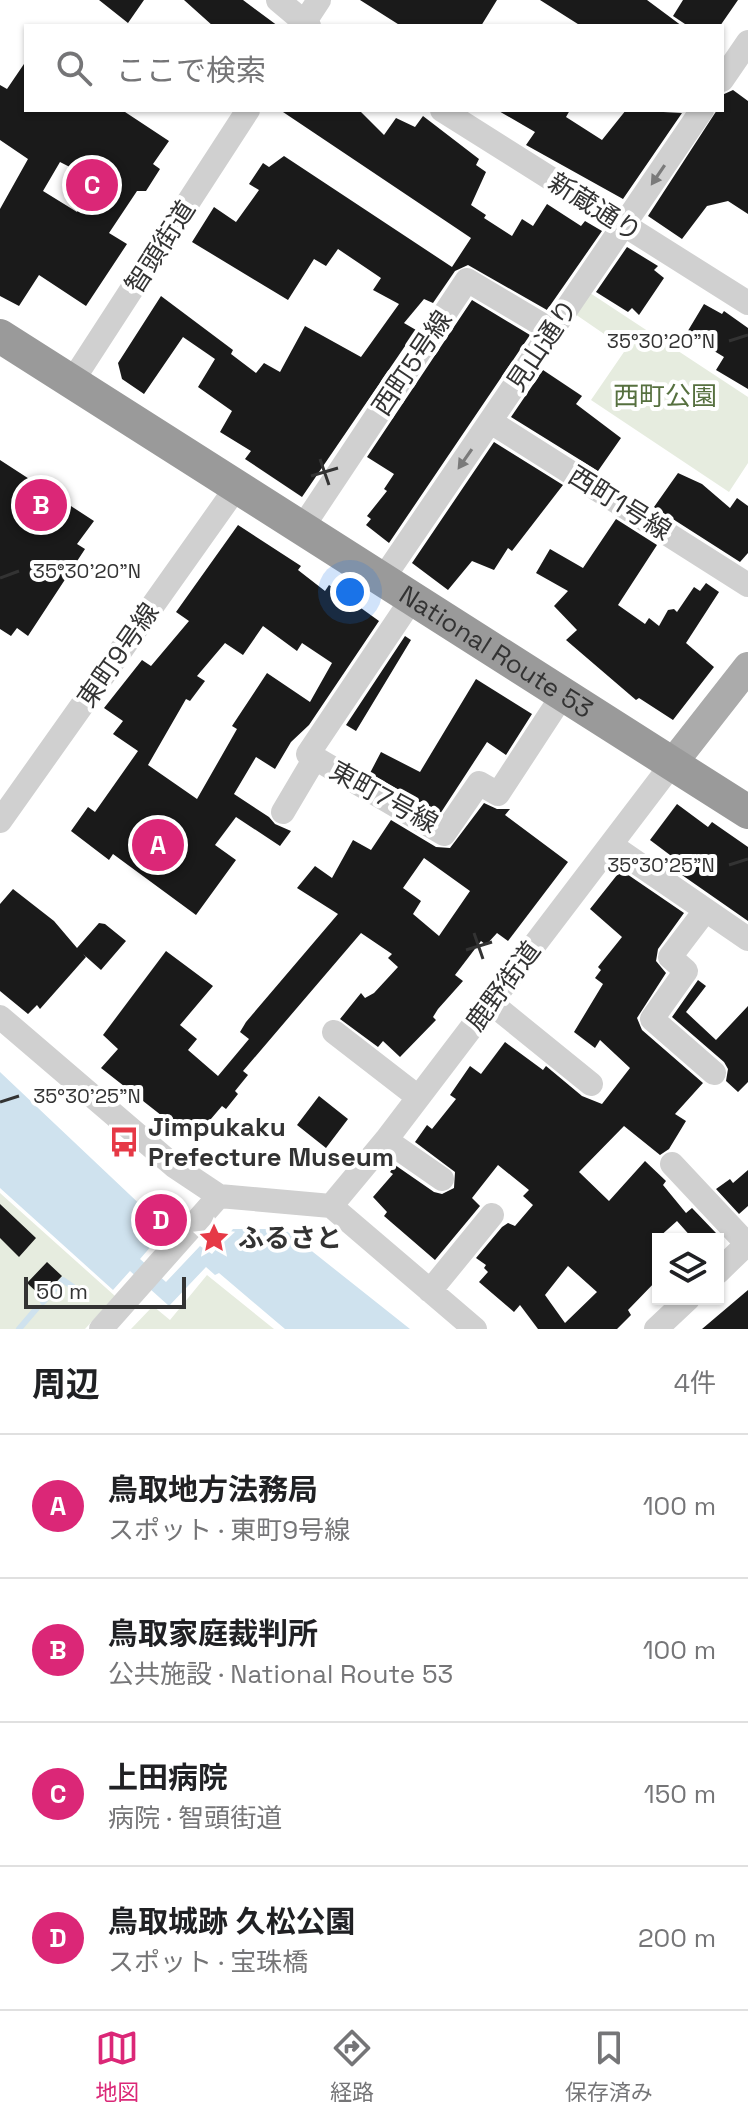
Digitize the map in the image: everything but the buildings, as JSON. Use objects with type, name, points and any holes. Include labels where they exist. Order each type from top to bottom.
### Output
[{"type":"highway","name":"National Route 53","points":[[0,336],[748,812]]},
{"type":"main road","points":[[672,764],[748,667]]},
{"type":"street","points":[[278,0],[304,24]]},
{"type":"street","points":[[306,24],[319,0]]},
{"type":"street","points":[[724,77],[748,42]]},
{"type":"street","name":"智頭街道","points":[[71,383],[247,112]]},
{"type":"street","name":"新蔵通り","points":[[445,112],[746,298]]},
{"type":"street","name":"見山通り","points":[[382,580],[701,112]]},
{"type":"street","name":"西町5号線","points":[[302,528],[467,280],[551,330]]},
{"type":"street","name":"西町1号線","points":[[491,422],[748,585]]},
{"type":"street","name":"東町9号線","points":[[0,821],[236,488]]},
{"type":"street","name":"東町7号線","points":[[412,599],[308,754],[444,834],[479,783],[498,794],[564,693]]},
{"type":"street","points":[[283,812],[315,758]]},
{"type":"street","name":"鹿野街道","points":[[331,1206],[386,1140],[672,764]]},
{"type":"street","points":[[611,845],[748,939]]},
{"type":"street","points":[[705,911],[670,957],[686,971],[652,1019],[714,1073]]},
{"type":"street","points":[[491,1003],[591,1084]]},
{"type":"street","points":[[0,1017],[174,1166],[219,1196],[331,1206],[475,1329]]},
{"type":"street","points":[[334,1032],[418,1097]]},
{"type":"street","points":[[386,1140],[442,1179]]},
{"type":"street","points":[[672,1164],[747,1243],[724,1266]]},
{"type":"street","points":[[101,1329],[219,1196]]},
{"type":"street","points":[[430,1291],[492,1215]]},
{"type":"street","points":[[656,1329],[682,1305]]},
{"type":"green space","name":"西町公園","points":[[590,293],[748,397],[748,463],[729,492],[591,400],[626,349],[575,314]]},
{"type":"green space","points":[[0,1193],[115,1296],[85,1329],[0,1329]]},
{"type":"green space","points":[[207,1275],[274,1329],[131,1329],[153,1306],[170,1320]]},
{"type":"water","points":[[0,1072],[166,1229],[140,1259],[166,1282],[200,1246],[212,1254],[233,1229],[284,1229],[410,1329],[285,1329],[219,1273],[215,1275],[206,1267],[169,1306],[130,1271],[113,1290],[0,1188]]},
{"type":"waterway","points":[[43,1302],[63,1280],[73,1287]]},
{"type":"waterway","points":[[19,1329],[37,1308]]},
{"type":"place","name":"上田病院","points":[[92,185]]},
{"type":"place","name":"鳥取家庭裁判所","points":[[41,505]]},
{"type":"place","name":"鳥取地方法務局","points":[[158,845]]},
{"type":"place","name":"Jimpukaku Prefecture Museum","points":[[124,1142]]},
{"type":"place","name":"鳥取城跡 久松公園","points":[[161,1220]]},
{"type":"place","name":"ふるさと","points":[[214,1238]]}]
